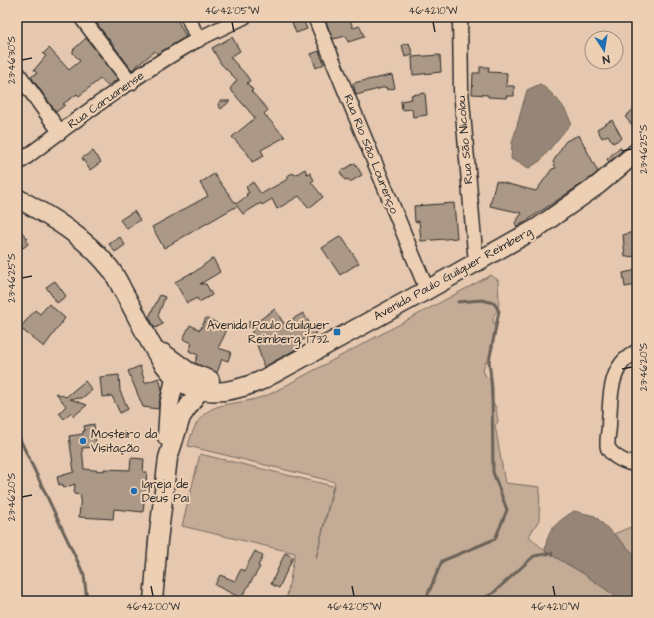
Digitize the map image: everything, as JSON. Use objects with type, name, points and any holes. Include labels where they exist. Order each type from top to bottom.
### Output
[{"type":"main road","name":"Avenida Paulo Guilguer Reimberg","points":[[194,385],[260,381],[537,228],[598,185],[637,152]]},
{"type":"main road","points":[[17,198],[74,234],[96,251],[111,268],[164,366],[194,385]]},
{"type":"main road","points":[[153,601],[158,541],[168,458],[180,417],[194,385]]},
{"type":"main road","points":[[168,458],[167,436],[169,405],[194,385]]},
{"type":"street","points":[[81,17],[131,82]]},
{"type":"street","points":[[188,17],[198,40]]},
{"type":"street","name":"Rua Caruanense","points":[[17,164],[131,82],[198,40],[244,17]]},
{"type":"street","name":"Rua Rio São Lourenço","points":[[315,17],[427,290]]},
{"type":"street","name":"Rua São Nicolau","points":[[460,17],[461,90],[476,262]]},
{"type":"street","points":[[18,75],[60,132]]},
{"type":"street","points":[[637,351],[622,363],[614,382],[609,404],[608,447],[616,457],[631,464],[637,464]]},
{"type":"shaded area","points":[[540,84],[559,101],[571,123],[540,161],[529,168],[511,159],[512,143],[527,90]]},
{"type":"shaded area","points":[[491,275],[498,280],[499,305],[493,318],[495,326],[493,347],[490,359],[485,363],[483,370],[486,377],[490,378],[491,398],[496,408],[498,422],[495,425],[505,483],[540,487],[539,520],[529,536],[545,551],[584,574],[622,601],[286,601],[295,553],[182,526],[200,454],[333,486],[316,558],[335,482],[188,446],[194,429],[201,417],[210,410],[219,406],[256,399],[270,394]]},
{"type":"shaded area","points":[[574,511],[595,516],[637,557],[637,601],[622,601],[584,574],[545,551],[550,532],[557,523]]},
{"type":"shaded area","points":[[637,526],[637,557],[614,534]]},
{"type":"building","points":[[92,17],[137,17],[139,20],[143,17],[176,17],[186,37],[157,54],[155,51],[132,70]]},
{"type":"building","points":[[290,17],[302,17],[307,29],[296,33]]},
{"type":"building","points":[[335,17],[349,17],[353,28],[360,26],[364,37],[348,42],[346,36],[333,39],[325,20]]},
{"type":"building","points":[[232,37],[240,51],[230,57],[247,76],[250,81],[247,83],[253,90],[251,91],[268,110],[264,114],[285,137],[261,150],[264,156],[252,162],[248,154],[232,137],[255,118],[230,89],[237,80],[221,64],[212,48]]},
{"type":"building","points":[[86,38],[118,79],[108,86],[100,79],[79,96],[77,94],[63,104],[65,105],[56,112],[31,77],[37,73],[34,70],[46,56],[43,54],[49,48],[69,70],[80,61],[73,53],[73,50]]},
{"type":"building","points":[[409,43],[413,55],[405,57],[402,45]]},
{"type":"building","points":[[319,51],[324,64],[316,68],[311,54]]},
{"type":"building","points":[[440,55],[441,72],[413,75],[412,57]]},
{"type":"building","points":[[480,67],[489,67],[488,72],[507,73],[506,86],[514,86],[514,96],[506,96],[506,98],[472,94],[473,73],[480,73]]},
{"type":"building","points":[[392,75],[395,88],[387,90],[386,87],[356,95],[353,83]]},
{"type":"building","points":[[425,93],[427,115],[413,117],[412,109],[402,110],[401,101],[412,99],[411,95]]},
{"type":"building","points":[[220,101],[230,101],[221,109],[218,105]]},
{"type":"building","points":[[637,106],[637,130],[625,117]]},
{"type":"building","points":[[612,120],[622,138],[613,143],[608,135],[602,138],[597,129]]},
{"type":"building","points":[[579,135],[598,172],[592,177],[517,227],[515,223],[522,213],[490,206],[496,181],[536,191],[552,169],[556,168],[553,162],[566,141]]},
{"type":"building","points":[[620,147],[622,151],[609,162],[607,159]]},
{"type":"building","points":[[93,151],[101,162],[90,170],[82,158]]},
{"type":"building","points":[[355,163],[362,175],[350,182],[348,179],[345,180],[340,172]]},
{"type":"building","points":[[305,169],[307,174],[310,173],[314,180],[311,182],[323,197],[309,208],[299,196],[277,209],[272,199],[262,205],[261,203],[243,214],[237,206],[164,248],[152,227],[208,196],[200,183],[214,174],[236,204],[247,196],[246,194],[249,193],[246,187],[253,182],[261,194],[288,179],[287,176],[293,173],[295,175]]},
{"type":"building","points":[[454,203],[457,238],[421,241],[419,221],[415,222],[414,206]]},
{"type":"building","points":[[134,211],[140,220],[127,229],[120,220]]},
{"type":"building","points":[[17,227],[28,239],[26,240],[28,244],[23,248],[20,246],[17,249]]},
{"type":"building","points":[[636,231],[637,256],[625,257],[623,235]]},
{"type":"building","points":[[341,236],[359,263],[340,275],[322,248]]},
{"type":"building","points":[[120,237],[125,245],[115,252],[109,244]]},
{"type":"building","points":[[213,258],[220,272],[200,284],[206,284],[212,295],[199,302],[197,298],[187,303],[175,282],[191,273],[192,274]]},
{"type":"building","points":[[637,270],[637,285],[625,287],[623,273]]},
{"type":"building","points":[[55,281],[66,296],[57,303],[46,287]]},
{"type":"building","points":[[160,295],[165,297],[158,316],[163,324],[155,328],[149,317]]},
{"type":"building","points":[[49,304],[65,318],[44,347],[20,328],[35,310],[40,314]]},
{"type":"building","points":[[275,309],[284,324],[303,313],[316,333],[297,343],[300,347],[264,367],[256,341],[252,341],[252,328],[249,328],[249,321],[258,321]]},
{"type":"building","points":[[206,318],[217,323],[215,327],[226,332],[218,348],[231,352],[228,361],[222,359],[217,373],[195,363],[198,355],[189,351],[192,343],[183,339],[190,325],[200,330]]},
{"type":"building","points":[[140,366],[145,383],[159,378],[162,389],[158,409],[143,407],[128,371]]},
{"type":"building","points":[[119,375],[120,391],[128,409],[120,413],[112,396],[102,397],[100,377]]},
{"type":"building","points":[[85,381],[92,390],[82,398],[70,399],[87,405],[74,416],[71,412],[64,419],[59,413],[66,406],[56,393],[66,397]]},
{"type":"building","points":[[94,424],[96,447],[82,448],[84,469],[104,471],[104,469],[130,470],[131,458],[144,459],[143,472],[147,472],[143,512],[114,509],[113,519],[79,517],[81,495],[74,494],[75,484],[64,488],[62,484],[59,485],[57,477],[74,472],[69,436],[83,434],[83,431],[85,431],[84,426]]},
{"type":"building","points":[[255,551],[263,556],[258,566],[260,567],[241,598],[215,585],[220,575],[235,581],[241,569],[244,571]]},
{"type":"building","points":[[285,553],[293,557],[279,588],[271,584]]},
{"type":"waterway","points":[[425,601],[442,561],[495,539],[507,510],[493,472],[492,388],[489,361],[499,311],[494,303],[482,300],[458,302]]},
{"type":"waterway","points":[[17,433],[84,575],[87,601]]},
{"type":"waterway","points":[[476,601],[492,594],[534,556],[552,553]]},
{"type":"place","name":"Avenida Paulo Guilguer Reimberg, 1732","points":[[337,332]]},
{"type":"place","name":"Mosteiro da Visitação","points":[[83,441]]},
{"type":"place","name":"Igreja de Deus Pai","points":[[134,491]]}]
